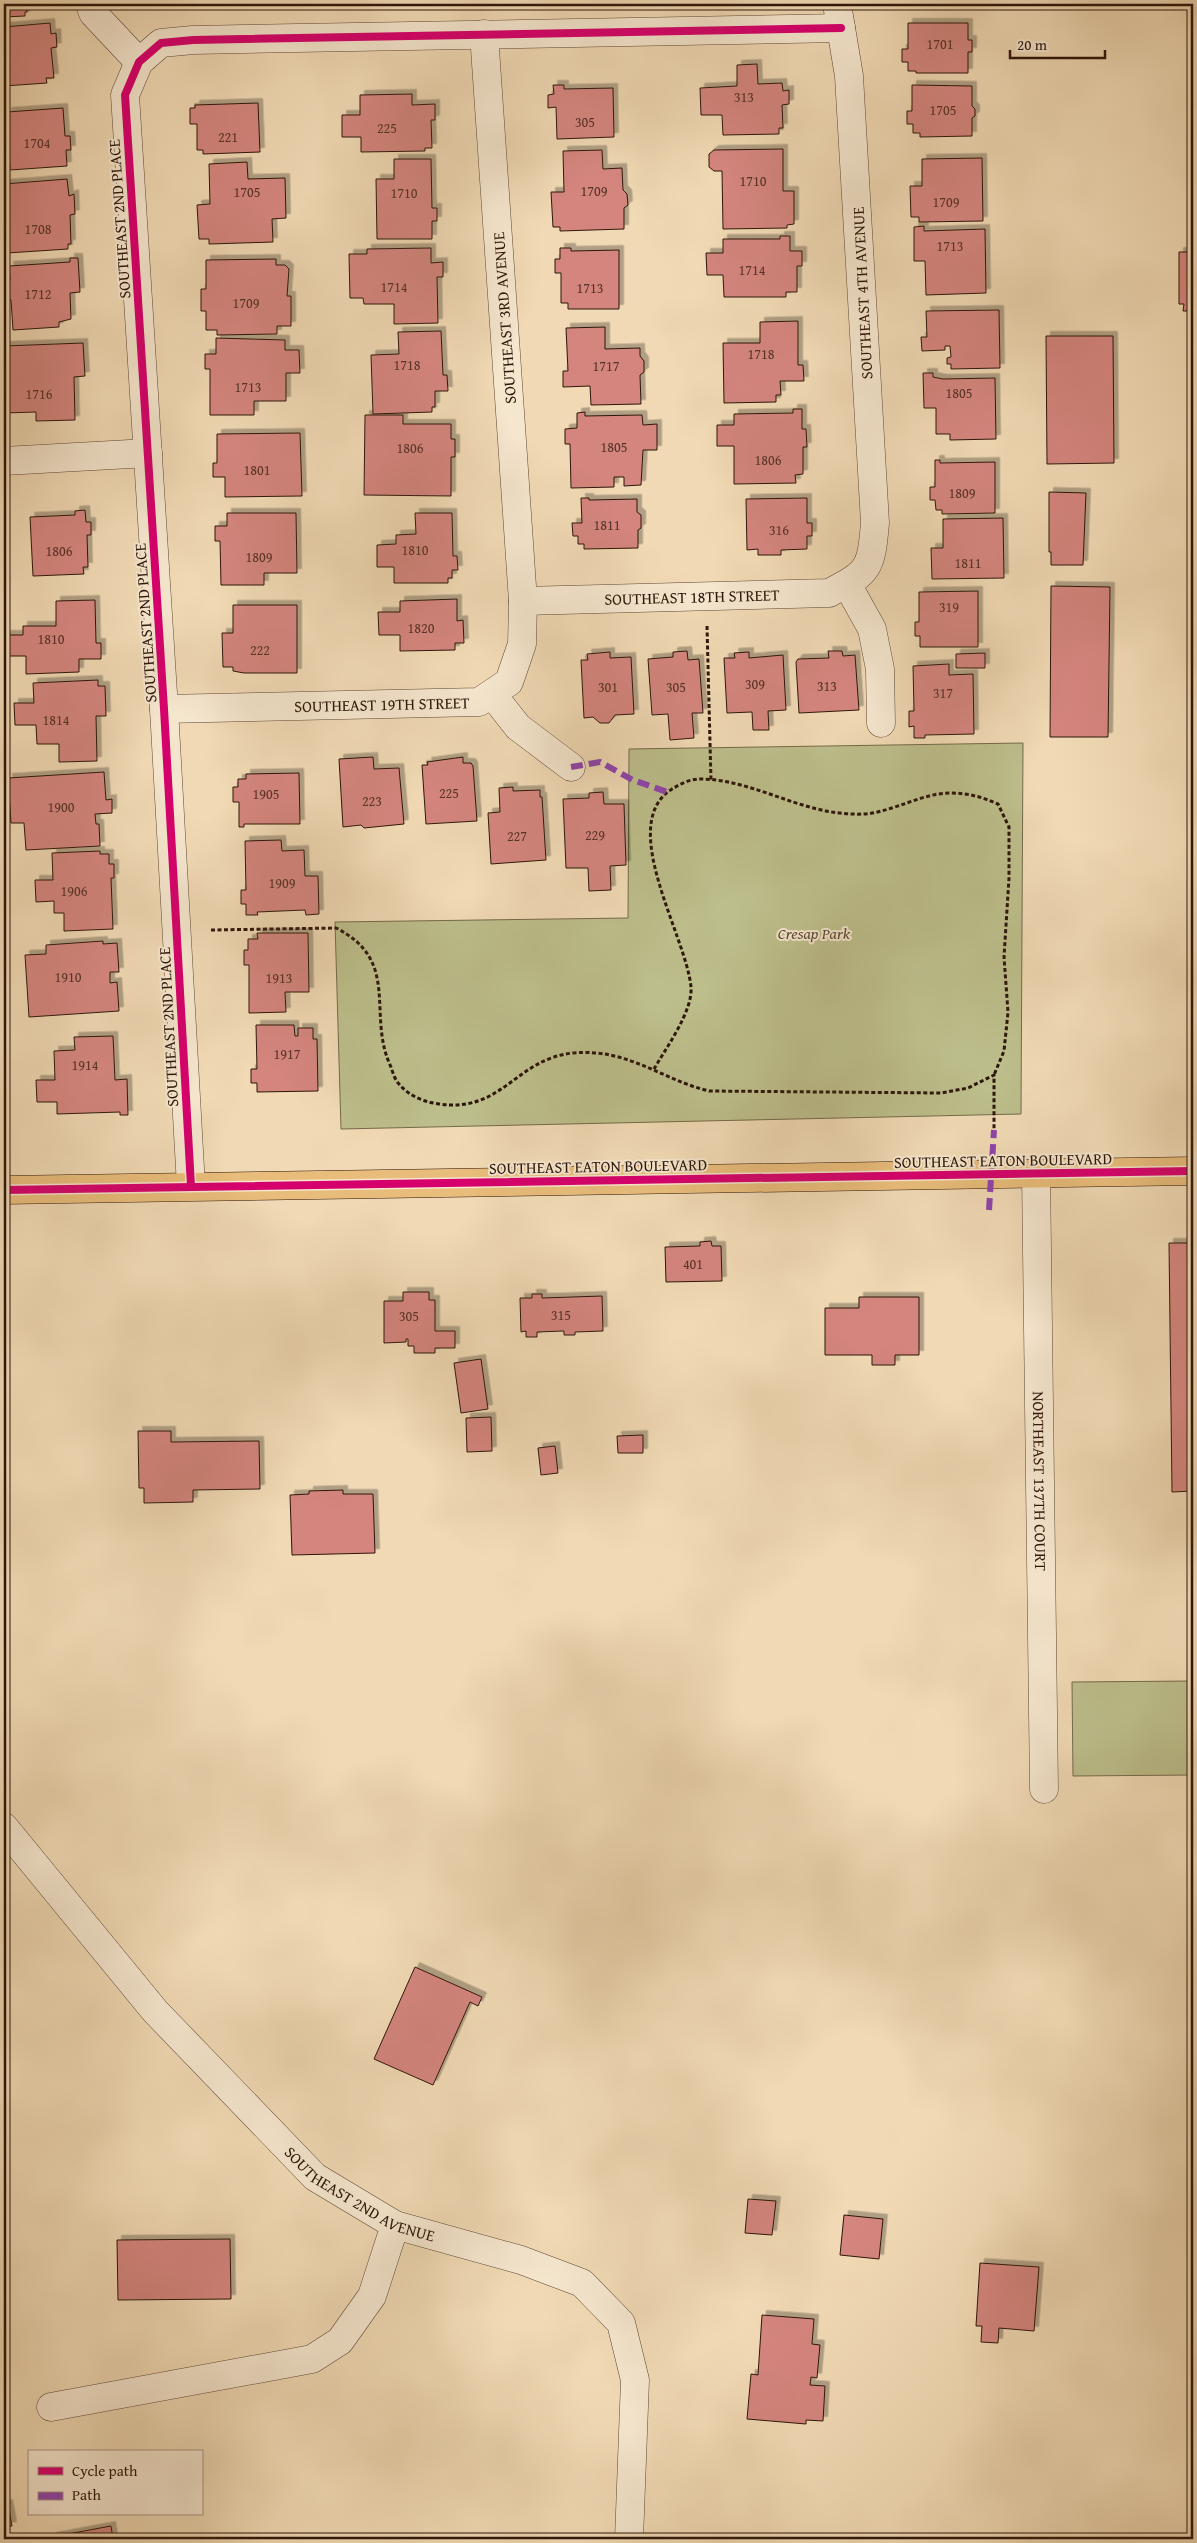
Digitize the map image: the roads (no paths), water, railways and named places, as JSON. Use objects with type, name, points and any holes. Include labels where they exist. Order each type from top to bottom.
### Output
[{"type":"main road","name":"SOUTHEAST EATON BOULEVARD","points":[[4,1190],[1193,1170]]},
{"type":"street","points":[[90,4],[93,13],[139,62],[161,43],[193,40],[484,34],[839,16]]},
{"type":"street","name":"SOUTHEAST 4TH AVENUE","points":[[839,16],[849,76],[875,523],[872,558],[852,581]]},
{"type":"street","name":"SOUTHEAST 3RD AVENUE","points":[[484,34],[523,601]]},
{"type":"street","name":"SOUTHEAST 2ND PLACE","points":[[139,62],[125,95],[164,709],[191,1186]]},
{"type":"street","points":[[4,461],[148,452]]},
{"type":"street","points":[[852,581],[872,629],[880,669],[881,724]]},
{"type":"street","name":"SOUTHEAST 18TH STREET","points":[[523,601],[829,593],[852,581]]},
{"type":"street","name":"SOUTHEAST 19TH STREET","points":[[164,709],[479,702],[509,682],[522,644],[523,601]]},
{"type":"street","points":[[492,694],[518,727],[572,767]]},
{"type":"street","name":"NORTHEAST 137TH COURT","points":[[1036,1173],[1044,1789]]},
{"type":"street","name":"SOUTHEAST 2ND AVENUE","points":[[4,1827],[155,2011],[315,2177],[395,2225],[521,2260],[582,2283],[621,2323],[635,2380],[629,2539]]},
{"type":"street","points":[[50,2407],[312,2359],[340,2341],[372,2296],[395,2225]]},
{"type":"park label","name":"Cresap Park","points":[[814,933]]}]
